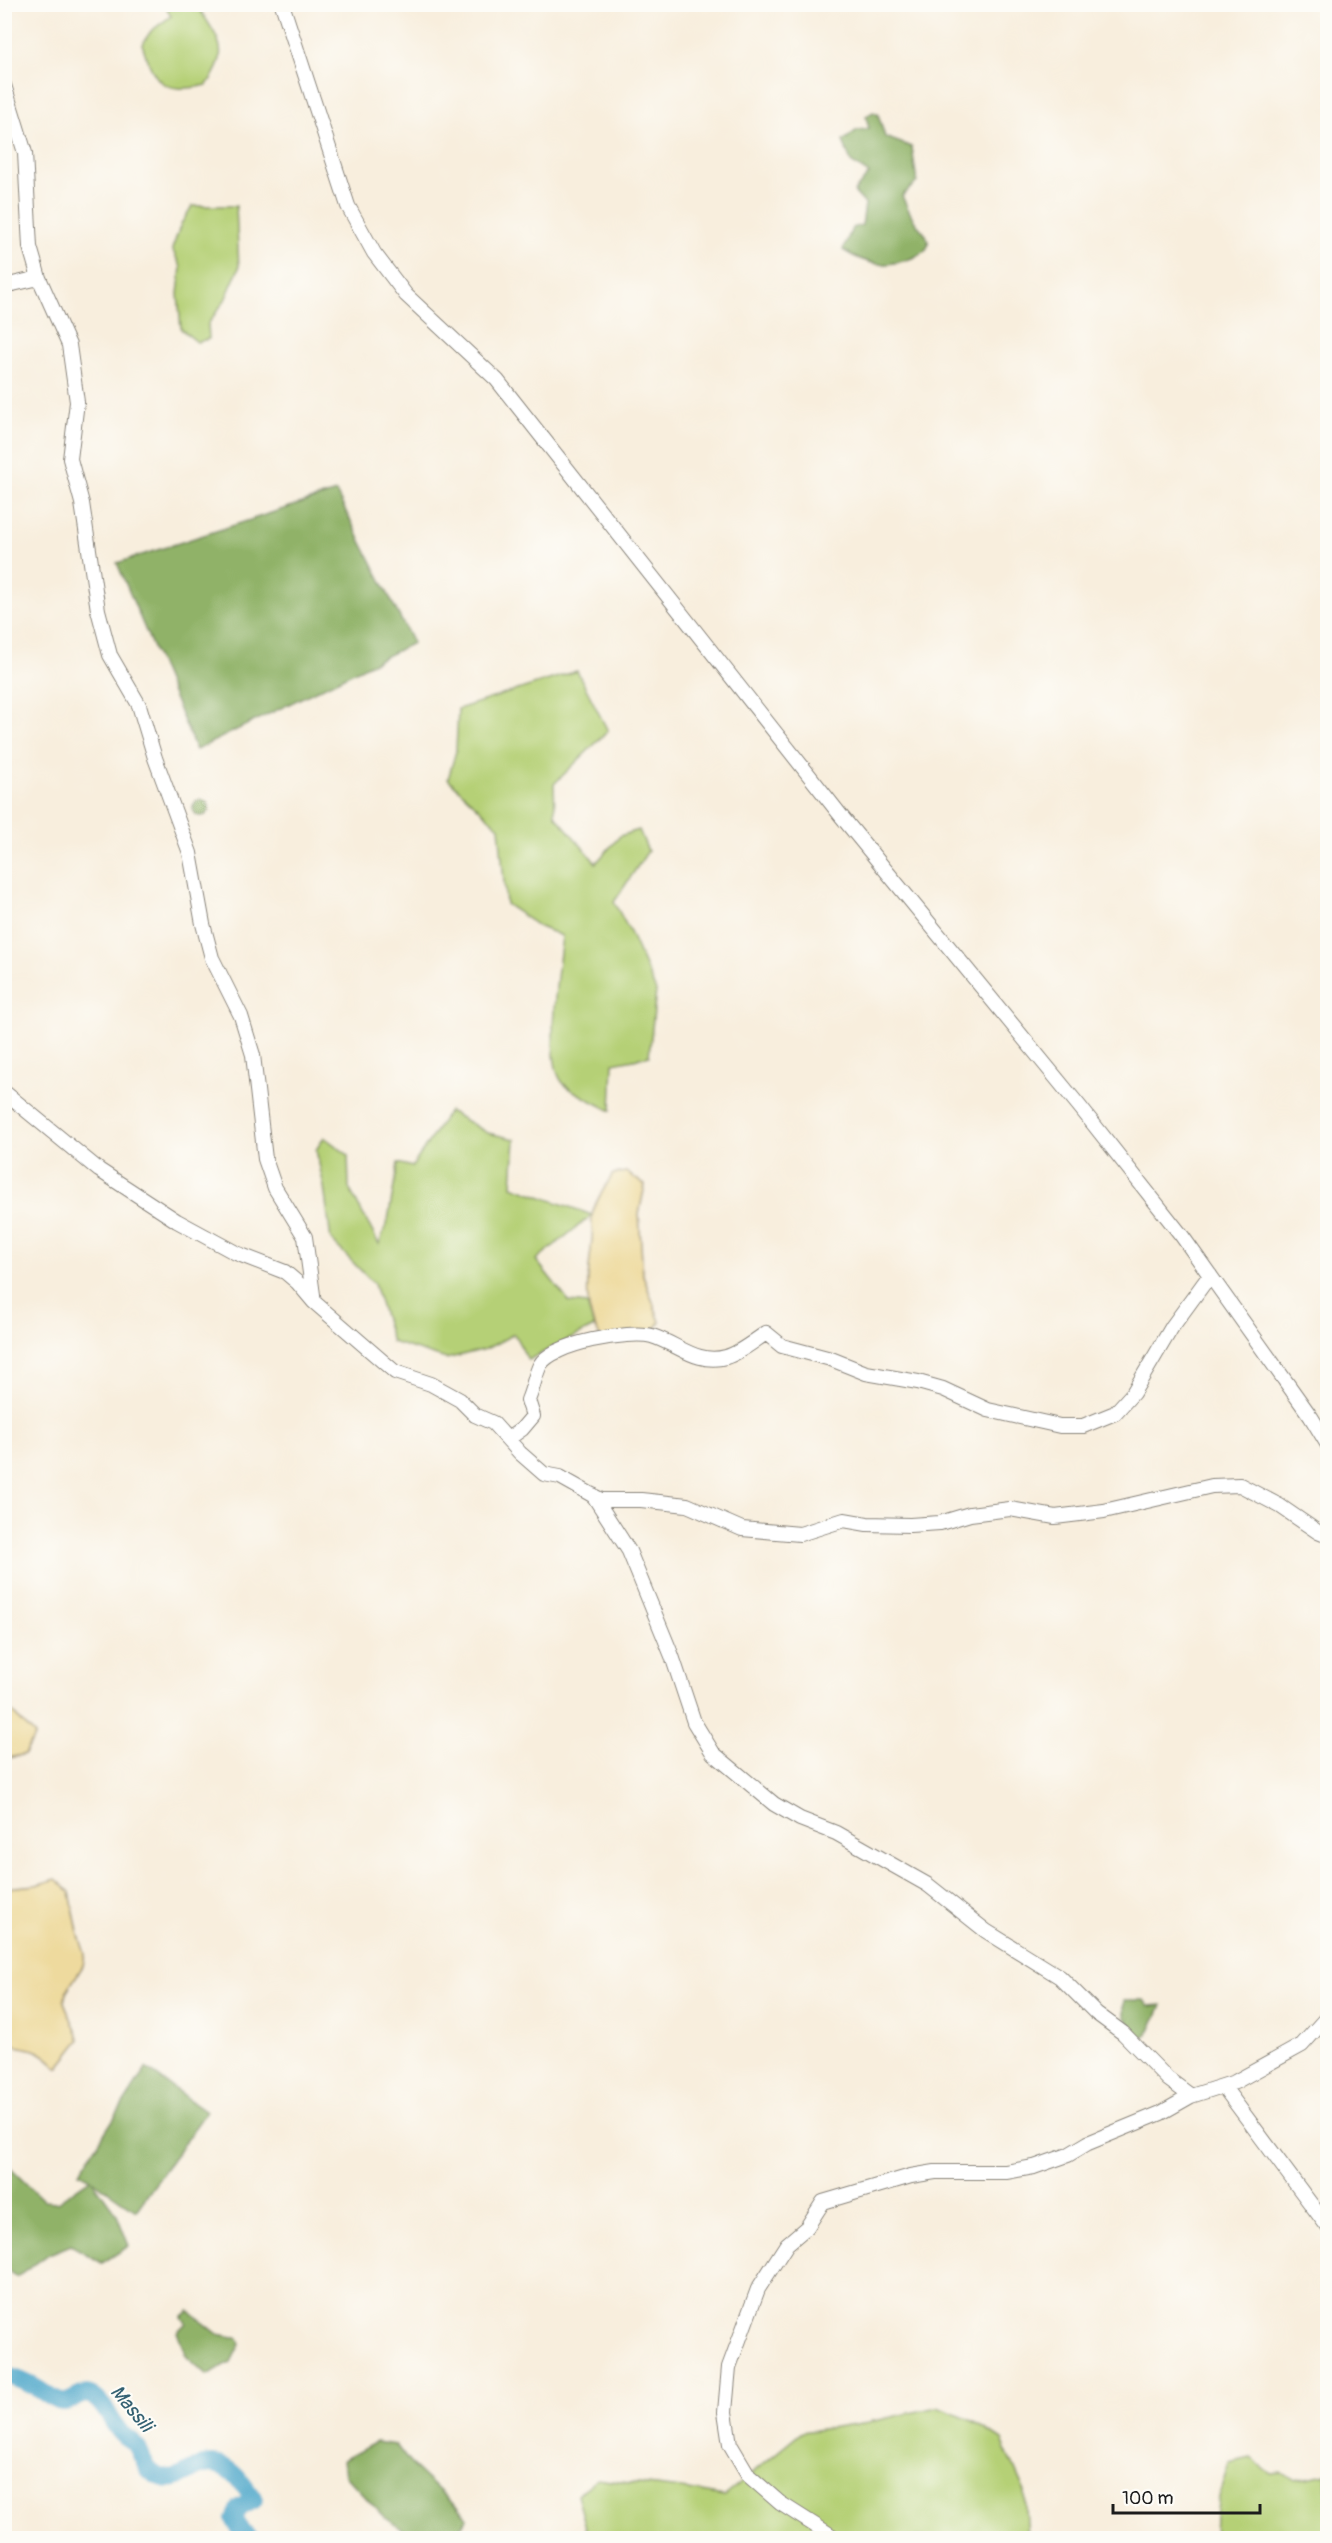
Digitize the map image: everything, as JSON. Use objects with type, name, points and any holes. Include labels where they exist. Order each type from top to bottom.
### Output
[{"type":"street","points":[[282,4],[348,206],[374,253],[406,295],[497,381],[842,818],[1080,1107],[1182,1236],[1328,1445]]},
{"type":"street","points":[[4,85],[25,153],[30,247],[39,278],[69,345],[77,402],[70,459],[82,503],[98,610],[110,655],[139,705],[155,758],[190,853],[203,924],[212,958],[241,1016],[253,1055],[265,1159],[274,1188],[305,1237],[314,1302]]},
{"type":"street","points":[[4,286],[39,278]]},
{"type":"street","points":[[4,1092],[99,1170],[177,1221],[216,1243],[285,1272],[314,1302],[396,1372],[431,1384],[460,1400],[475,1415],[493,1423],[544,1474],[560,1477],[601,1500],[641,1500],[687,1505],[742,1529],[800,1534],[844,1520],[867,1524],[910,1525],[939,1523],[970,1514],[1010,1509],[1055,1517],[1104,1511],[1212,1486],[1240,1485],[1280,1506],[1318,1532],[1328,1536]]},
{"type":"street","points":[[508,1439],[522,1429],[533,1416],[528,1400],[535,1386],[540,1366],[548,1356],[571,1346],[588,1340],[651,1336],[691,1356],[726,1357],[766,1333],[782,1346],[831,1359],[866,1372],[943,1389],[988,1410],[1060,1426],[1083,1426],[1116,1413],[1133,1393],[1172,1327],[1210,1275]]},
{"type":"street","points":[[592,1495],[629,1551],[675,1665],[694,1722],[713,1753],[774,1804],[800,1819],[836,1833],[928,1885],[986,1931],[1060,1977],[1096,2013],[1123,2033],[1168,2079],[1191,2096]]},
{"type":"street","points":[[835,2538],[780,2504],[749,2476],[730,2444],[725,2412],[729,2367],[758,2289],[787,2244],[807,2227],[823,2202],[911,2176],[935,2172],[1006,2172],[1034,2167],[1068,2155],[1088,2143],[1161,2113],[1191,2096],[1223,2086],[1302,2046],[1328,2016]]},
{"type":"street","points":[[1223,2086],[1328,2227]]},
{"type":"green space","points":[[165,5],[197,5],[216,36],[221,53],[215,73],[207,85],[192,88],[171,87],[163,83],[151,69],[142,44],[151,31],[171,16]]},
{"type":"green space","points":[[873,112],[878,114],[885,137],[912,147],[917,182],[902,196],[928,241],[923,252],[900,262],[873,263],[843,250],[852,228],[862,225],[865,204],[854,192],[869,174],[851,162],[843,141],[857,130],[869,129],[866,116]]},
{"type":"green space","points":[[192,206],[236,206],[239,268],[225,300],[208,324],[209,339],[197,342],[181,329],[178,294],[181,267],[172,249],[181,224]]},
{"type":"green space","points":[[336,492],[413,643],[196,750],[117,563]]},
{"type":"green space","points":[[577,671],[608,731],[554,784],[555,815],[596,863],[620,836],[639,830],[648,851],[614,902],[656,991],[649,1056],[613,1063],[611,1111],[566,1086],[557,1072],[553,1034],[562,936],[540,927],[506,904],[499,827],[448,779],[456,751],[458,709]]},
{"type":"green space","points":[[198,800],[204,800],[209,808],[207,814],[198,816],[193,811],[193,805]]},
{"type":"green space","points":[[449,1111],[488,1133],[515,1139],[512,1186],[592,1215],[536,1260],[569,1302],[587,1304],[594,1327],[528,1360],[514,1334],[486,1349],[446,1359],[392,1342],[374,1284],[331,1240],[324,1187],[316,1150],[324,1137],[348,1155],[349,1188],[379,1244],[388,1220],[398,1163],[412,1167]]},
{"type":"green space","points":[[1124,2000],[1144,2000],[1148,2006],[1162,2005],[1150,2031],[1139,2040],[1124,2016]]},
{"type":"green space","points":[[146,2068],[206,2112],[136,2211],[92,2180],[117,2215],[129,2246],[102,2263],[71,2245],[49,2254],[17,2277],[5,2269],[5,2163],[44,2201],[57,2202],[90,2179],[79,2173]]},
{"type":"green space","points":[[189,2311],[218,2334],[238,2338],[240,2344],[231,2362],[207,2375],[186,2356],[177,2332],[186,2323],[182,2317]]},
{"type":"green space","points":[[937,2407],[973,2421],[1002,2440],[1025,2492],[1028,2538],[589,2538],[577,2495],[597,2479],[724,2496],[802,2432],[869,2422]]},
{"type":"green space","points":[[376,2442],[396,2445],[409,2462],[468,2518],[453,2538],[415,2538],[383,2516],[345,2475],[343,2460]]},
{"type":"green space","points":[[1251,2458],[1271,2474],[1282,2473],[1294,2480],[1327,2474],[1327,2538],[1216,2538],[1217,2509],[1229,2463]]},
{"type":"sand","points":[[626,1172],[645,1185],[639,1214],[643,1275],[660,1322],[651,1336],[601,1338],[594,1326],[588,1302],[592,1216],[613,1174]]},
{"type":"sand","points":[[4,1704],[35,1735],[25,1754],[5,1759]]},
{"type":"sand","points":[[56,1879],[70,1892],[85,1954],[83,1966],[66,1992],[64,2002],[80,2040],[58,2068],[46,2056],[34,2050],[4,2044],[5,1888],[36,1885]]},
{"type":"waterway","name":"Massili","points":[[4,2375],[30,2385],[59,2401],[70,2401],[86,2394],[95,2398],[103,2406],[118,2430],[133,2441],[146,2465],[157,2476],[168,2479],[176,2478],[204,2465],[214,2464],[230,2471],[254,2500],[239,2508],[234,2519],[242,2533],[250,2538]]},
{"type":"waterway","name":"Massili","points":[[4,2382],[13,2377]]}]
